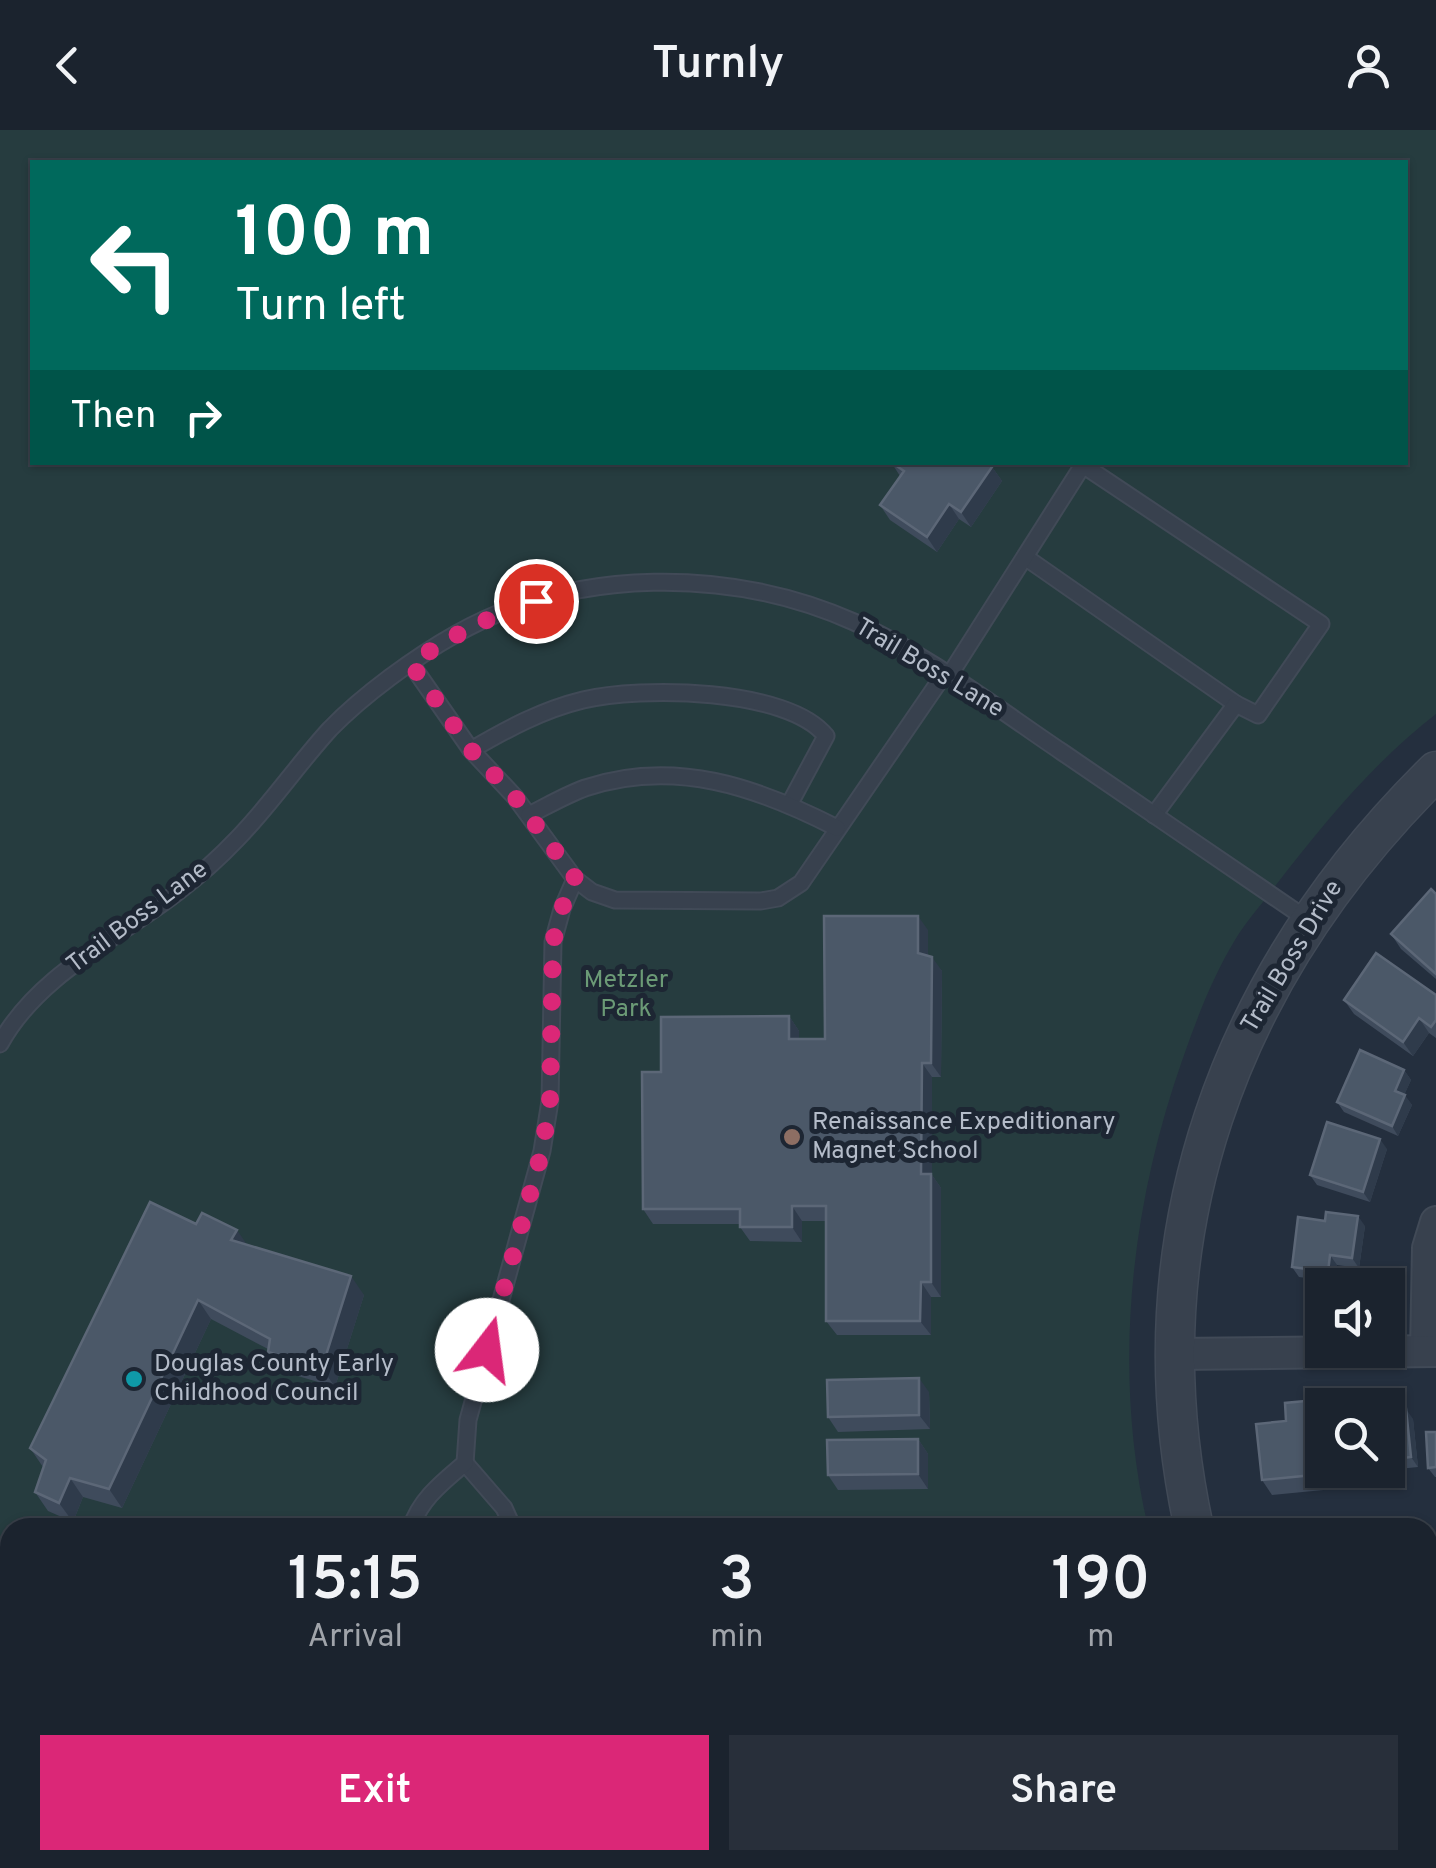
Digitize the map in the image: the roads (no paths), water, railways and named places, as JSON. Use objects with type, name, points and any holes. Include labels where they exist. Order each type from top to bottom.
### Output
[{"type":"street","name":"Trail Boss Drive","points":[[1192,1518],[1178,1437],[1177,1284],[1188,1207],[1210,1124],[1235,1055],[1268,990],[1310,922],[1351,861],[1436,770]]},
{"type":"street","points":[[1175,1354],[1431,1351],[1428,1248],[1436,1222]]},
{"type":"lane","points":[[411,664],[471,750],[529,815],[576,879],[592,892],[614,900],[760,900],[778,898],[801,883],[947,674],[1083,465],[1321,624],[1258,715],[1236,704],[1025,557]]},
{"type":"lane","name":"Trail Boss Lane","points":[[0,1044],[31,1003],[68,969],[180,891],[229,848],[270,805],[331,728],[411,664],[480,622],[536,601],[582,589],[634,583],[689,582],[748,589],[793,599],[853,622],[947,674],[1310,922]]},
{"type":"lane","points":[[471,750],[520,722],[582,700],[622,693],[711,695],[758,702],[814,721],[826,736],[790,805]]},
{"type":"lane","points":[[1154,815],[1236,704]]},
{"type":"lane","points":[[529,815],[584,788],[656,776],[696,776],[790,805],[838,828]]},
{"type":"lane","points":[[414,1518],[426,1498],[465,1463],[468,1420],[542,1151],[550,1101],[553,942],[562,908],[576,879]]},
{"type":"lane","points":[[465,1463],[508,1518]]},
{"type":"place","name":"Renaissance Expeditionary Magnet School","points":[[792,1137]]},
{"type":"place","name":"Douglas County Early Childhood Council","points":[[134,1379]]},
{"type":"park label","name":"Metzler Park","points":[[626,996]]}]
